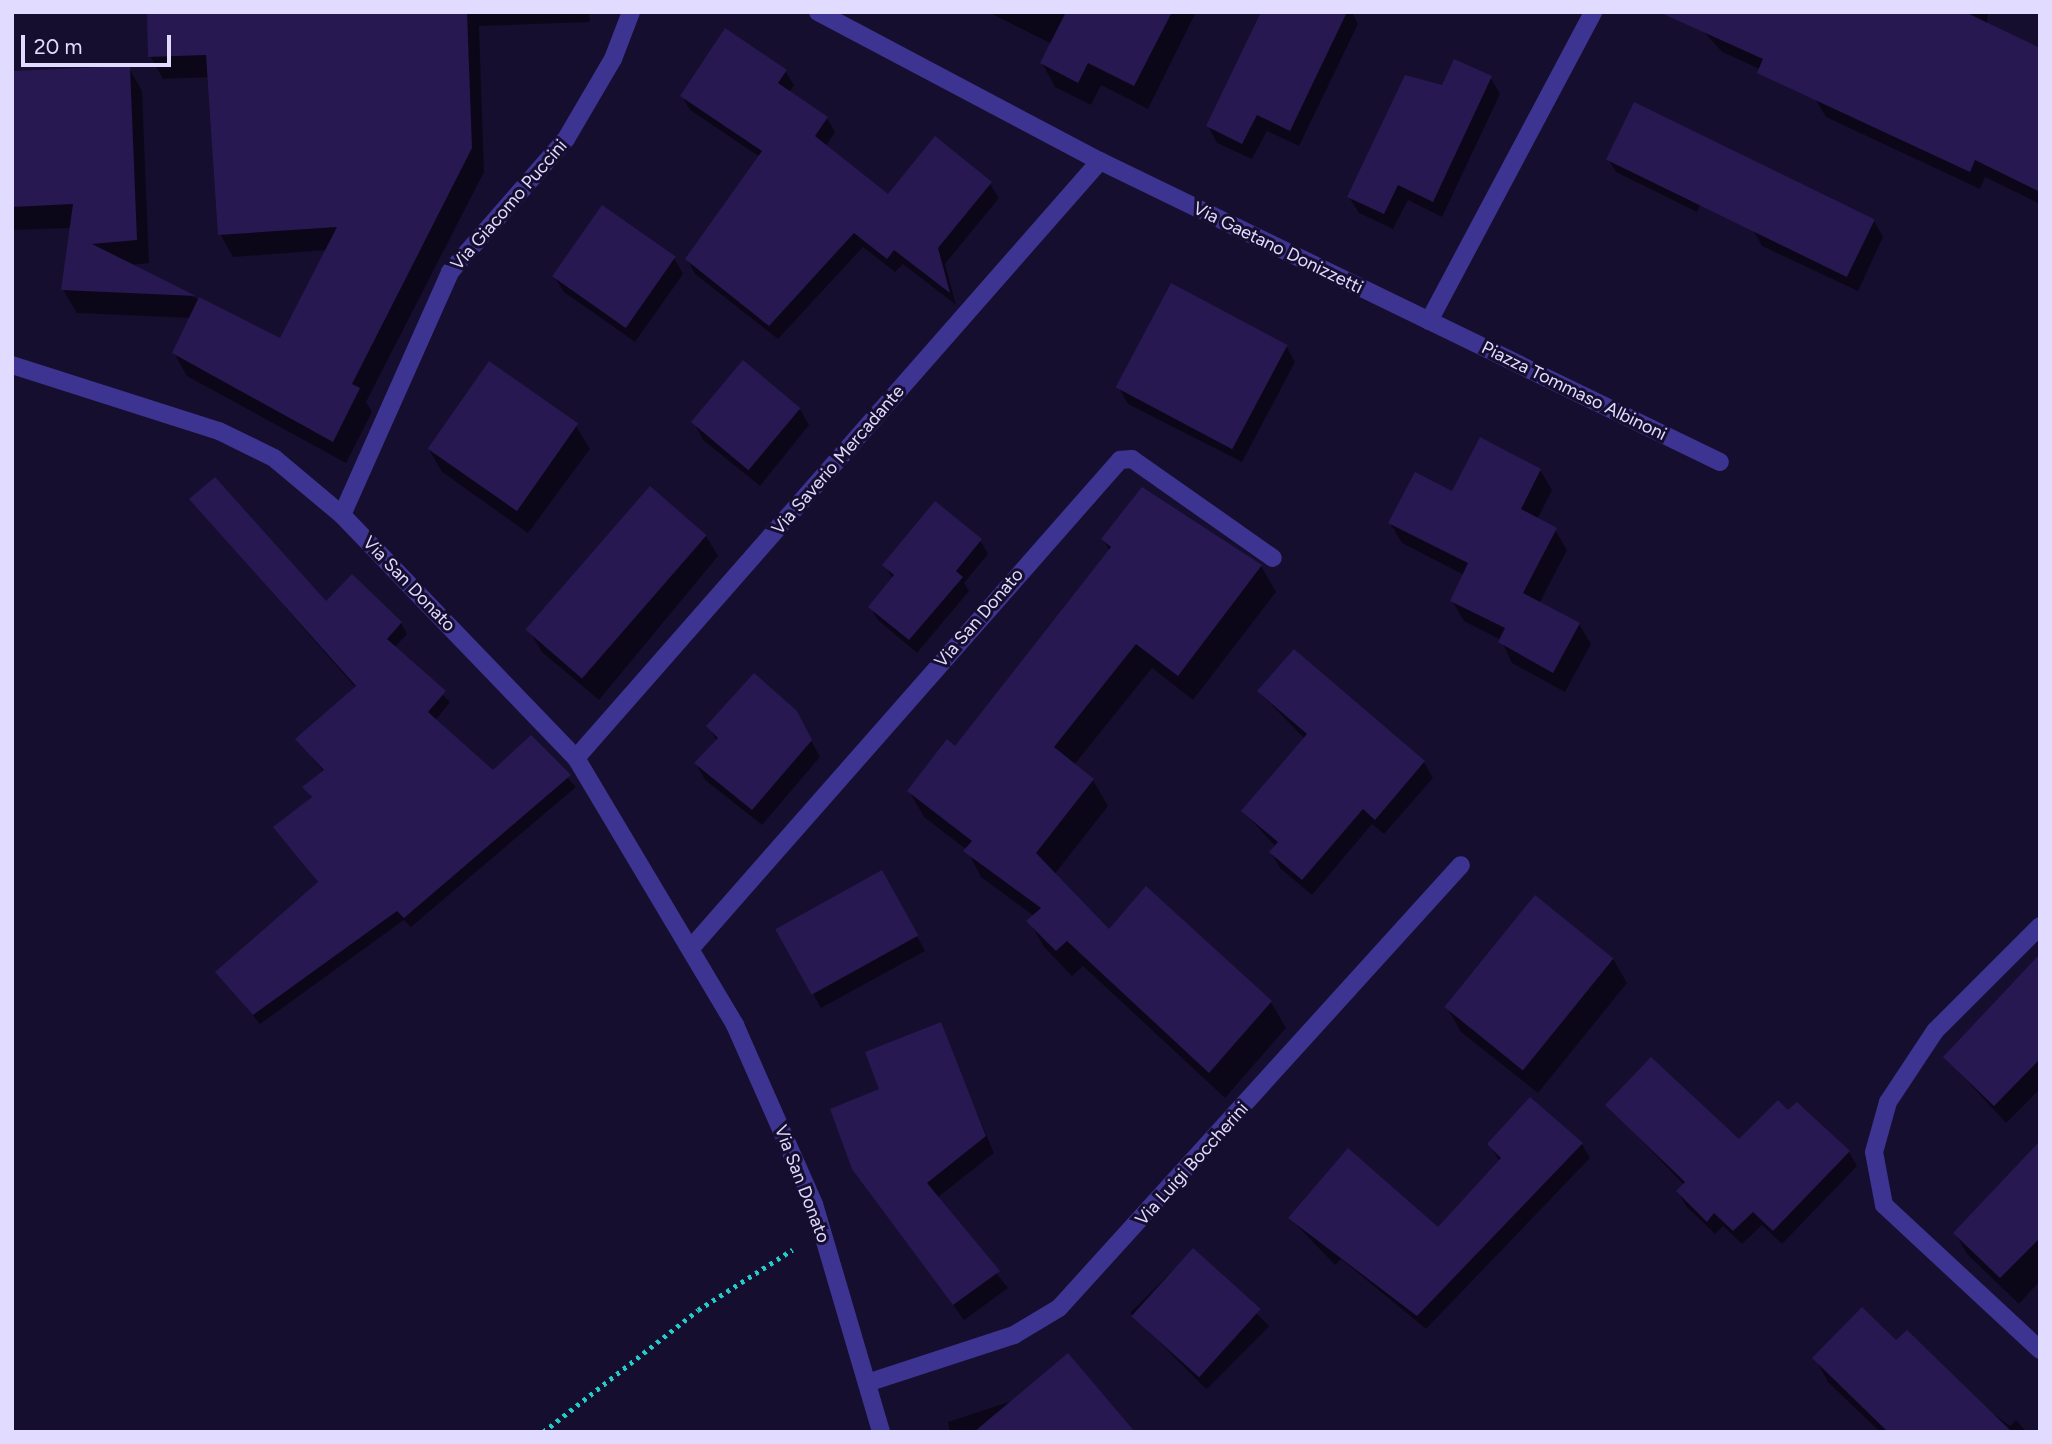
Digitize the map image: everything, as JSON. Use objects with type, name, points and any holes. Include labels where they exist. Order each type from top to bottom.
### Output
[{"type":"street","name":"Via Giacomo Puccini","points":[[342,516],[450,272],[566,139],[613,59],[631,12]]},
{"type":"street","name":"Via Gaetano Donizzetti","points":[[818,12],[1100,161],[1429,321]]},
{"type":"street","points":[[1429,321],[1593,12]]},
{"type":"street","name":"Via Saverio Mercadante","points":[[576,758],[1100,161]]},
{"type":"street","name":"Piazza Tommaso Albinoni","points":[[1429,321],[1720,462]]},
{"type":"street","name":"Via San Donato","points":[[12,365],[219,431],[274,458],[342,516],[576,758],[735,1026],[822,1231],[881,1432]]},
{"type":"street","name":"Via San Donato","points":[[691,948],[1120,460],[1147,468],[1273,558]]},
{"type":"street","name":"Via Luigi Boccherini","points":[[867,1383],[1014,1335],[1059,1308],[1461,865]]},
{"type":"street","points":[[2040,926],[1935,1031],[1888,1102],[1874,1152],[1884,1205],[2040,1350]]},
{"type":"path","points":[[543,1432],[698,1310],[822,1231]]},
{"type":"building","points":[[147,12],[467,12],[472,148],[352,384],[360,388],[333,442],[172,353],[199,297],[280,338],[337,227],[218,235],[206,55],[148,57]]},
{"type":"building","points":[[1066,12],[1172,12],[1134,86],[1088,63],[1078,83],[1040,63]]},
{"type":"building","points":[[1261,12],[1347,12],[1290,131],[1257,115],[1242,144],[1206,126]]},
{"type":"building","points":[[1659,12],[1965,12],[2040,48],[2040,192],[1975,160],[1970,172],[1757,73],[1763,59]]},
{"type":"building","points":[[725,28],[787,70],[778,83],[828,117],[815,136],[888,194],[935,136],[992,182],[938,248],[950,293],[894,250],[887,259],[854,233],[769,326],[685,259],[762,151],[680,96]]},
{"type":"building","points":[[1454,59],[1492,76],[1433,202],[1398,185],[1384,214],[1347,197],[1405,75],[1442,85]]},
{"type":"building","points":[[130,66],[137,240],[92,244],[196,296],[61,290],[73,204],[12,207],[12,71]]},
{"type":"building","points":[[1634,102],[1875,219],[1847,277],[1606,160]]},
{"type":"building","points":[[602,205],[676,257],[626,328],[552,276]]},
{"type":"building","points":[[1171,283],[1288,345],[1232,449],[1116,387]]},
{"type":"building","points":[[743,360],[800,408],[748,470],[691,422]]},
{"type":"building","points":[[489,361],[578,424],[517,511],[428,449]]},
{"type":"building","points":[[1480,437],[1541,469],[1521,509],[1557,528],[1523,593],[1580,623],[1553,673],[1498,642],[1505,628],[1450,601],[1468,563],[1388,523],[1415,472],[1452,491]]},
{"type":"building","points":[[215,477],[326,601],[352,574],[402,622],[387,639],[446,691],[428,712],[493,770],[531,735],[571,775],[404,918],[397,911],[253,1015],[215,972],[318,882],[273,827],[312,797],[302,787],[324,770],[295,739],[356,686],[189,499]]},
{"type":"building","points":[[650,486],[707,535],[582,679],[525,629]]},
{"type":"building","points":[[1142,487],[1262,565],[1178,676],[1136,644],[1054,747],[1094,779],[1036,853],[1109,929],[1146,886],[1272,1001],[1209,1073],[1067,941],[1056,951],[1026,921],[1041,908],[963,851],[972,841],[907,791],[947,739],[955,746],[1111,547],[1101,539]]},
{"type":"building","points":[[935,501],[982,539],[956,571],[963,577],[909,640],[868,607],[894,575],[882,565]]},
{"type":"building","points":[[1294,649],[1425,761],[1375,820],[1363,809],[1302,880],[1269,852],[1278,842],[1241,811],[1307,734],[1257,691]]},
{"type":"building","points":[[754,673],[797,711],[812,740],[752,810],[694,763],[718,738],[706,726]]},
{"type":"building","points":[[882,870],[918,936],[812,995],[775,929]]},
{"type":"building","points":[[1535,895],[1613,959],[1523,1070],[1444,1007]]},
{"type":"building","points":[[2040,954],[2040,1059],[1994,1106],[1943,1057]]},
{"type":"building","points":[[941,1022],[986,1136],[927,1183],[1000,1271],[953,1305],[852,1169],[830,1109],[879,1089],[865,1052]]},
{"type":"building","points":[[1651,1057],[1739,1139],[1778,1100],[1788,1110],[1797,1102],[1850,1151],[1773,1231],[1753,1212],[1733,1231],[1714,1213],[1707,1222],[1676,1191],[1685,1182],[1605,1105]]},
{"type":"building","points":[[1530,1097],[1583,1143],[1417,1316],[1288,1218],[1348,1148],[1438,1227],[1501,1158],[1487,1144]]},
{"type":"building","points":[[2040,1141],[2040,1238],[2000,1278],[1953,1233]]},
{"type":"building","points":[[1193,1248],[1261,1309],[1199,1377],[1131,1316]]},
{"type":"building","points":[[1862,1307],[1896,1340],[1907,1330],[2012,1432],[1888,1432],[1812,1358]]},
{"type":"building","points":[[1068,1353],[1135,1432],[974,1432]]}]
